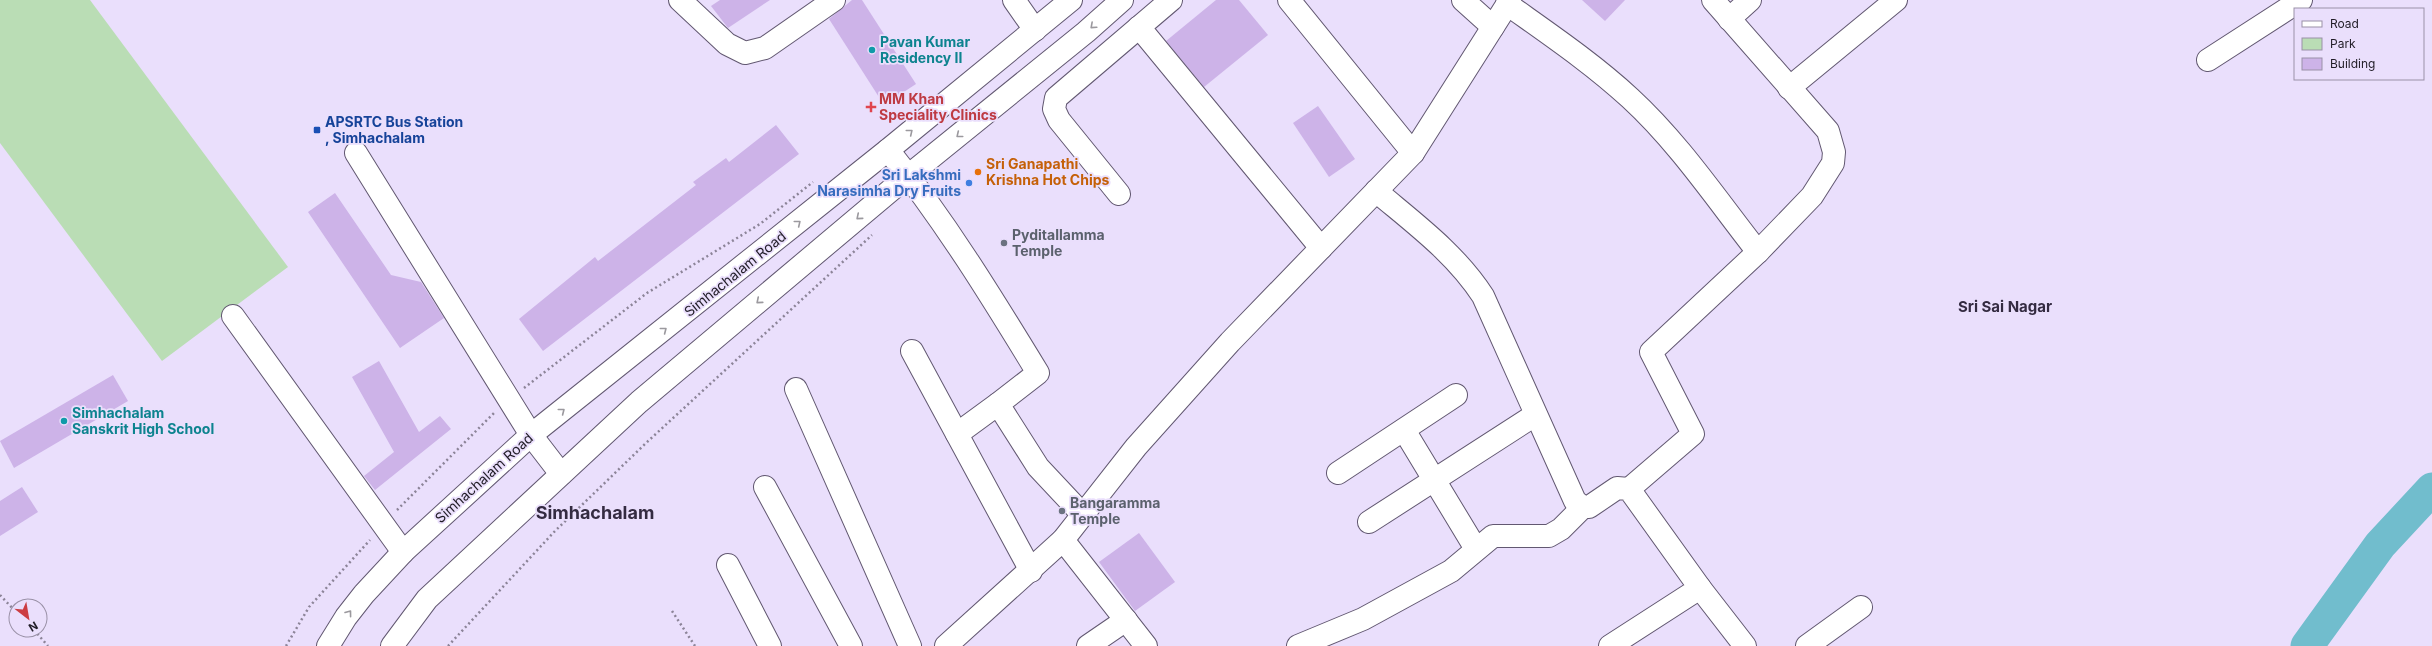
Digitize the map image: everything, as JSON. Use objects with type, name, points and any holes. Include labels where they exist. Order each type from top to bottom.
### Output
[{"type":"street","points":[[680,0],[727,44],[745,53],[765,48],[834,0]]},
{"type":"street","points":[[1014,0],[1036,30]]},
{"type":"street","name":"Simhachalam Road","points":[[328,646],[346,616],[403,552],[531,435],[888,150],[1071,0]]},
{"type":"street","points":[[392,646],[427,599],[639,402],[909,176],[1086,32],[1122,0]]},
{"type":"street","points":[[1119,194],[1059,120],[1054,109],[1056,98],[1171,0]]},
{"type":"street","points":[[1289,0],[1413,153]]},
{"type":"street","points":[[1463,0],[1493,27]]},
{"type":"street","points":[[1376,191],[1450,252],[1468,273],[1482,296],[1575,501],[1588,507],[1596,504],[1617,488],[1628,489],[1693,434],[1651,352],[1758,252],[1812,196],[1833,163],[1834,152],[1828,131],[1713,0]]},
{"type":"street","points":[[1730,19],[1750,0]]},
{"type":"street","points":[[1789,88],[1896,0]]},
{"type":"street","points":[[2208,60],[2301,0]]},
{"type":"street","points":[[946,646],[1031,571],[1063,540],[1147,435],[1230,342],[1413,153],[1509,2],[1631,98],[1661,129],[1758,252]]},
{"type":"street","points":[[1139,27],[1321,248]]},
{"type":"street","points":[[888,150],[909,176],[960,247],[1038,373],[957,434]]},
{"type":"street","points":[[356,153],[531,435],[561,474]]},
{"type":"street","points":[[233,316],[403,552]]},
{"type":"street","points":[[912,352],[1031,571]]},
{"type":"street","points":[[796,389],[910,646]]},
{"type":"street","points":[[1338,473],[1456,395]]},
{"type":"street","points":[[998,404],[1038,467],[1083,515]]},
{"type":"street","points":[[1369,522],[1535,415]]},
{"type":"street","points":[[1404,430],[1476,549]]},
{"type":"street","points":[[765,487],[851,646]]},
{"type":"street","points":[[1628,489],[1700,588],[1745,646]]},
{"type":"street","points":[[1298,646],[1363,619],[1451,571],[1493,536],[1549,536],[1561,529],[1583,506]]},
{"type":"street","points":[[1063,540],[1146,646]]},
{"type":"street","points":[[728,565],[770,646]]},
{"type":"street","points":[[1610,646],[1700,588]]},
{"type":"street","points":[[1807,646],[1861,607]]},
{"type":"street","points":[[1088,646],[1126,620]]},
{"type":"path","points":[[286,646],[309,607],[383,525],[510,400],[647,293],[760,224],[816,179]]},
{"type":"path","points":[[448,646],[555,531],[646,443],[874,233]]},
{"type":"path","points":[[0,595],[8,604]]},
{"type":"path","points":[[672,611],[695,646]]},
{"type":"path","points":[[41,638],[48,646]]},
{"type":"green space","points":[[0,0],[90,0],[288,267],[162,361],[0,143]]},
{"type":"building","points":[[720,0],[770,0],[728,28],[711,6]]},
{"type":"building","name":"Pavan Kumar Residency II","points":[[852,0],[862,0],[916,84],[884,105],[829,19]]},
{"type":"building","points":[[1216,0],[1239,0],[1268,35],[1204,87],[1166,41]]},
{"type":"building","points":[[1582,0],[1625,0],[1605,21]]},
{"type":"building","points":[[1318,106],[1355,159],[1329,177],[1293,123]]},
{"type":"building","points":[[776,125],[799,154],[543,351],[519,319],[595,257],[598,261],[696,185],[693,182],[726,158],[729,162]]},
{"type":"building","points":[[335,193],[391,275],[421,282],[444,318],[400,348],[308,212]]},
{"type":"building","points":[[379,361],[419,432],[440,416],[451,429],[375,490],[364,476],[394,452],[352,377]]},
{"type":"building","name":"Simhachalam Sanskrit High School","points":[[113,375],[128,401],[14,468],[0,441]]},
{"type":"building","points":[[22,487],[38,512],[0,536],[0,501]]},
{"type":"building","points":[[1139,533],[1175,582],[1135,611],[1099,562]]},
{"type":"waterway","points":[[2307,646],[2380,545],[2432,489]]},
{"type":"place","name":"Pavan Kumar Residency II","points":[[872,50]]},
{"type":"place","name":"MM Khan Speciality Clinics","points":[[871,107]]},
{"type":"place","name":"APSRTC Bus Station , Simhachalam","points":[[317,130]]},
{"type":"place","name":"Sri Ganapathi Krishna Hot Chips","points":[[978,172]]},
{"type":"place","name":"Sri Lakshmi Narasimha Dry Fruits","points":[[969,183]]},
{"type":"place","name":"Pyditallamma Temple","points":[[1004,243]]},
{"type":"place","name":"Simhachalam Sanskrit High School","points":[[64,421]]},
{"type":"place","name":"Bangaramma Temple","points":[[1062,511]]},
{"type":"district","name":"Sri Sai Nagar","points":[[2005,307]]},
{"type":"district","name":"Simhachalam","points":[[595,513]]}]
